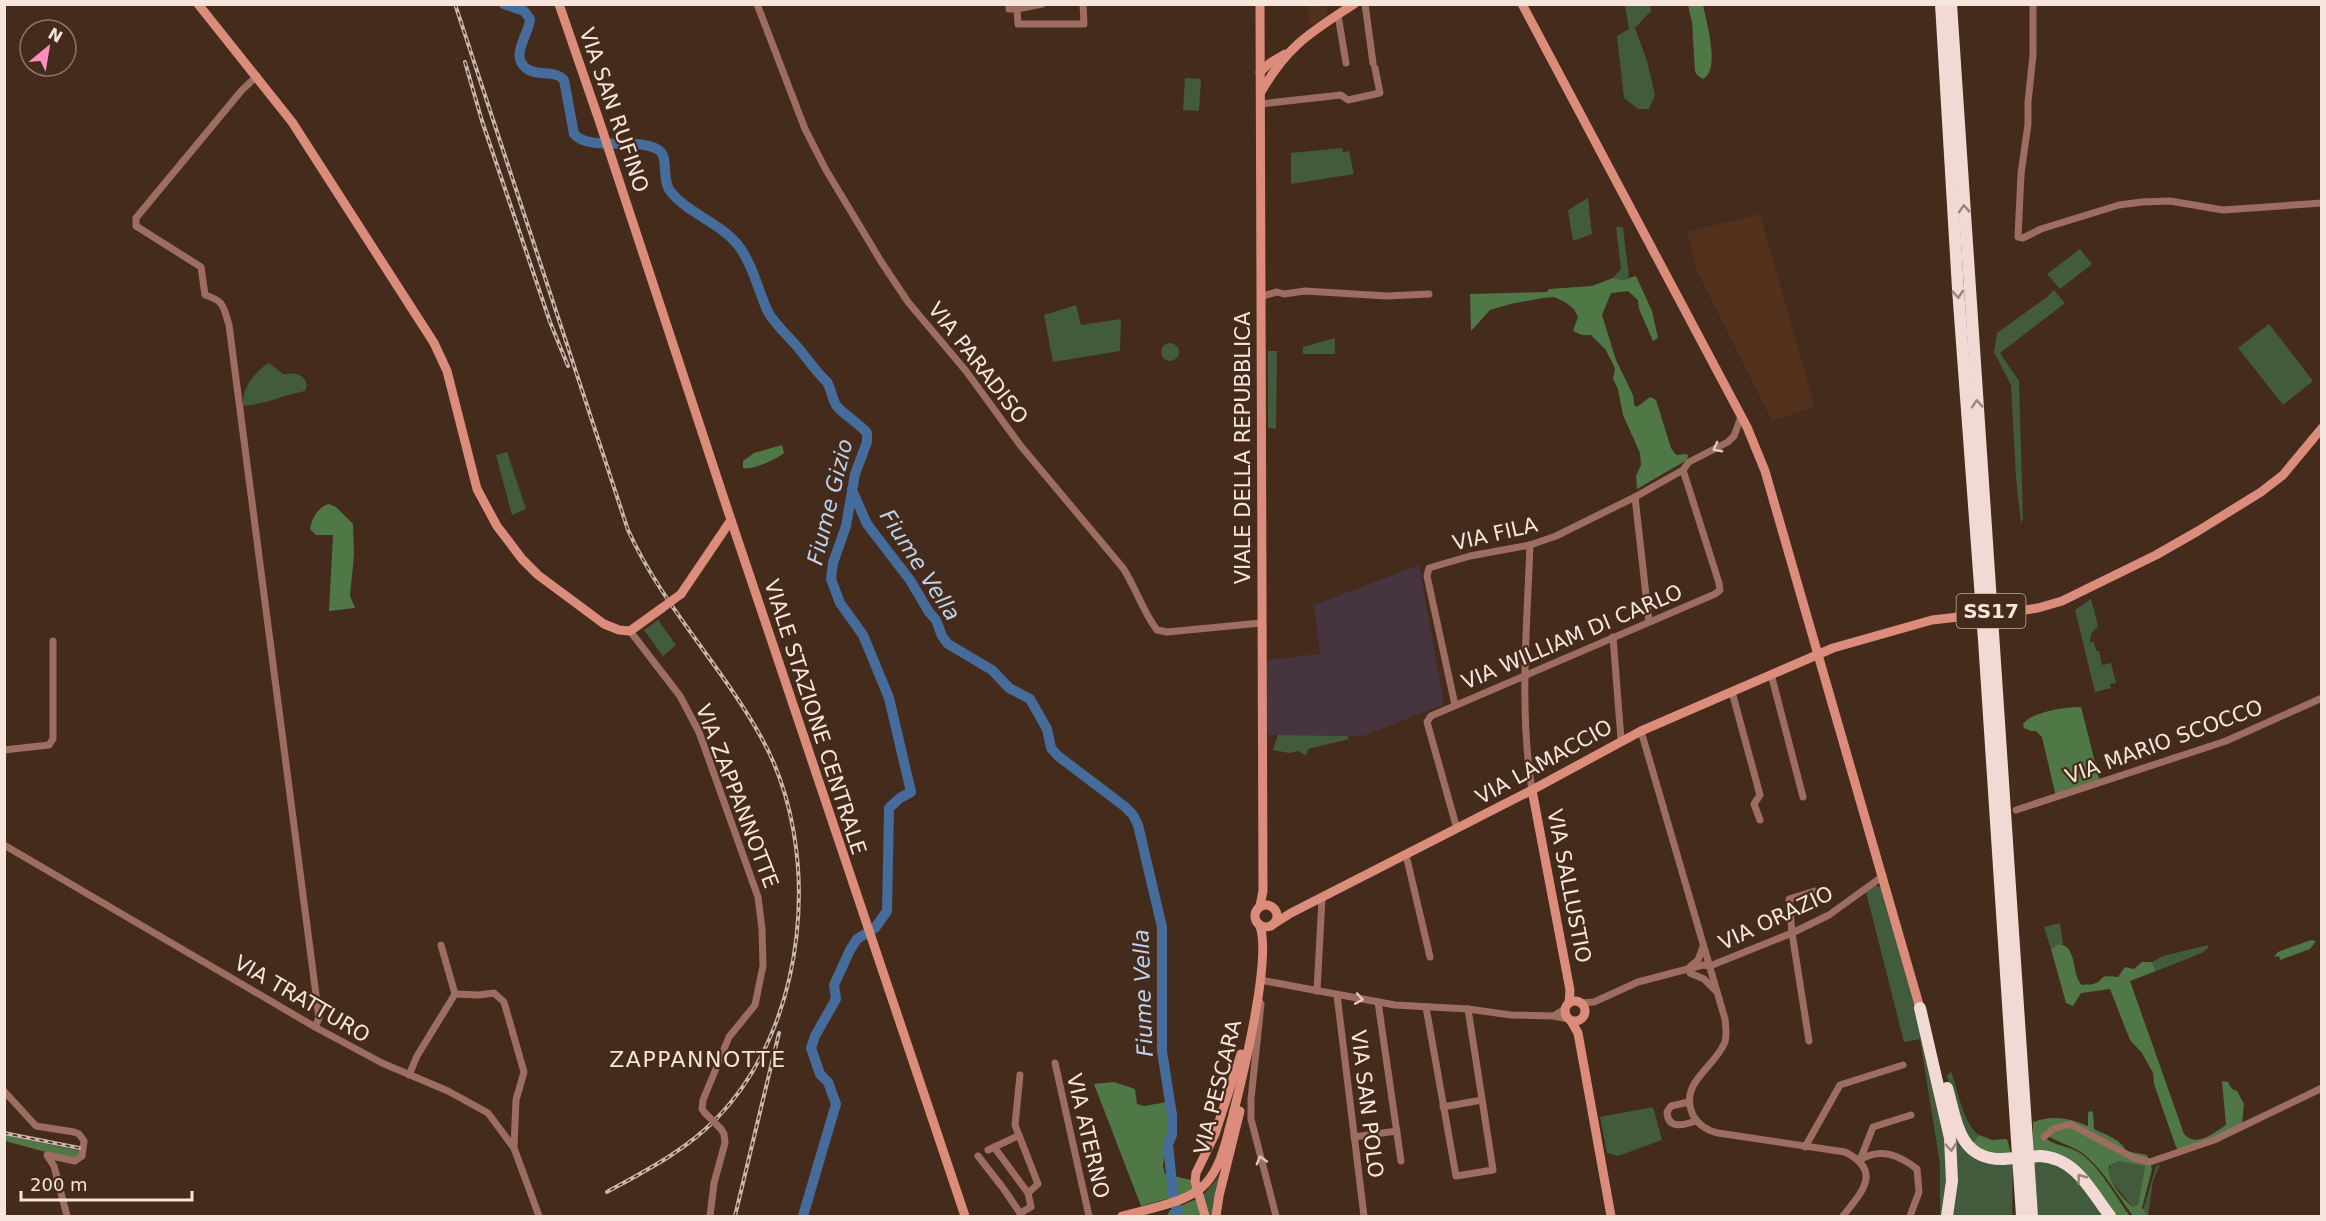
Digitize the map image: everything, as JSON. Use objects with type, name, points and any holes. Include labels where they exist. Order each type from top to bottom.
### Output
[{"type":"highway","name":"SS17","points":[[1941,4],[1958,289],[2022,1216]]},
{"type":"highway","name":"SS17","points":[[1951,4],[2032,1216]]},
{"type":"highway","points":[[1920,1008],[1964,1141],[1986,1158],[2040,1156],[2057,1159],[2075,1169],[2110,1216]]},
{"type":"highway","points":[[1920,1008],[1950,1138],[1952,1181],[1947,1216]]},
{"type":"highway","points":[[2014,1216],[2017,1148]]},
{"type":"street","points":[[198,4],[292,122],[434,343],[447,371],[477,489],[497,526],[522,559],[538,575],[604,624],[619,630],[630,630],[681,594],[731,520]]},
{"type":"street","name":"VIA SAN RUFINO","points":[[559,4],[635,227]]},
{"type":"street","name":"VIA PARADISO","points":[[757,4],[805,129],[826,170],[882,263],[908,302],[966,371],[1020,445],[1123,568],[1134,585],[1150,621],[1157,630],[1167,632],[1261,623]]},
{"type":"street","points":[[1009,4],[1009,9],[1042,4]]},
{"type":"street","points":[[1017,9],[1018,24],[1084,24],[1083,4]]},
{"type":"street","name":"VIALE DELLA REPUBBLICA","points":[[1260,4],[1263,891],[1260,906]]},
{"type":"street","points":[[1260,72],[1268,74],[1304,38],[1354,4]]},
{"type":"street","points":[[1260,104],[1341,95],[1348,100],[1380,93],[1365,4]]},
{"type":"street","points":[[1522,4],[1741,417],[1765,471],[1920,1008]]},
{"type":"street","points":[[2033,4],[2033,55],[2028,123],[2021,174],[2018,237],[2023,238],[2041,229],[2119,205],[2142,202],[2170,201],[2223,210],[2322,203]]},
{"type":"street","points":[[1338,15],[1346,63]]},
{"type":"street","points":[[1260,48],[1276,64]]},
{"type":"street","points":[[1260,94],[1276,64]]},
{"type":"street","points":[[257,76],[242,90],[136,218],[136,226],[201,267],[205,295],[218,299],[223,304],[229,325],[319,1018],[315,1027]]},
{"type":"street","name":"VIALE STAZIONE CENTRALE","points":[[635,227],[871,940],[965,1216]]},
{"type":"street","points":[[1262,296],[1277,292],[1284,294],[1305,291],[1387,296],[1429,294]]},
{"type":"street","name":"VIA FILA","points":[[1455,705],[1427,576],[1429,568],[1470,556],[1530,545],[1556,536],[1635,497],[1683,470],[1689,462],[1728,442],[1734,436],[1741,417]]},
{"type":"street","name":"VIA LAMACCIO","points":[[1274,924],[1291,913],[1532,790],[1621,739],[1819,653],[1932,620],[2004,613],[2038,608],[2062,601],[2156,555],[2261,492],[2283,475],[2322,428]]},
{"type":"street","name":"VIA WILLIAM DI CARLO","points":[[1457,829],[1427,722],[1431,716],[1720,590],[1683,470]]},
{"type":"street","points":[[1635,497],[1649,622]]},
{"type":"street","points":[[1530,545],[1526,675],[1527,735],[1532,790]]},
{"type":"street","name":"VIA ZAPPANNOTTE","points":[[630,630],[680,696],[699,732],[752,878],[762,929],[763,966],[755,1005],[729,1037],[703,1100],[702,1109],[721,1129],[725,1143],[714,1183],[710,1216]]},
{"type":"street","points":[[1813,633],[1833,648],[1825,673]]},
{"type":"street","points":[[1613,637],[1621,739]]},
{"type":"street","points":[[4,750],[49,746],[53,739],[53,641]]},
{"type":"street","points":[[1771,674],[1803,797]]},
{"type":"street","points":[[1732,692],[1760,795],[1754,804],[1760,820]]},
{"type":"street","name":"VIA MARIO SCOCCO","points":[[2016,810],[2226,741],[2322,698]]},
{"type":"street","points":[[1641,730],[1725,1019],[1724,1043],[1693,1084],[1689,1102],[1696,1121],[1704,1128],[1718,1133],[1845,1152],[1860,1160],[1865,1168],[1865,1186],[1843,1216]]},
{"type":"street","name":"VIA SALLUSTIO","points":[[1532,790],[1570,990],[1577,1008],[1570,1020]]},
{"type":"street","name":"VIA TRATTURO","points":[[4,845],[315,1027],[382,1063],[470,1101],[488,1113],[514,1148],[539,1216]]},
{"type":"street","points":[[1406,855],[1430,957]]},
{"type":"street","name":"VIA ORAZIO","points":[[1552,1016],[1594,1002],[1638,982],[1688,972],[1703,965],[1710,966],[1792,933],[1838,909],[1883,876]]},
{"type":"street","name":"VIALE DELLA REPUBBLICA","points":[[1263,891],[1273,907]]},
{"type":"street","points":[[1809,1041],[1789,899],[1815,891]]},
{"type":"street","points":[[1317,991],[1322,898]]},
{"type":"street","points":[[1273,907],[1278,915],[1274,924],[1266,927],[1258,924],[1255,915],[1260,906],[1273,907],[1291,913]]},
{"type":"street","name":"VIA PESCARA","points":[[1122,1216],[1184,1199],[1202,1189],[1217,1168],[1241,1080],[1257,998],[1264,940],[1258,924]]},
{"type":"street","name":"VIA PESCARA","points":[[1264,940],[1274,924]]},
{"type":"street","points":[[409,1075],[417,1056],[455,994],[441,945]]},
{"type":"street","name":"VIA ORAZIO","points":[[1688,972],[1698,960],[1704,945]]},
{"type":"street","points":[[1688,972],[1710,985],[1719,998]]},
{"type":"street","points":[[1260,980],[1378,1002],[1511,1015],[1552,1016],[1577,1021],[1577,1008]]},
{"type":"street","points":[[455,994],[494,993],[504,1002],[524,1072],[516,1100],[514,1148]]},
{"type":"street","name":"VIA SAN POLO","points":[[1337,995],[1364,1216]]},
{"type":"street","points":[[1257,998],[1261,1004],[1251,1119],[1276,1216]]},
{"type":"street","points":[[1378,1002],[1401,1161]]},
{"type":"street","points":[[1425,1007],[1456,1176],[1493,1170],[1468,1009]]},
{"type":"street","points":[[1577,1008],[1578,1033],[1611,1216]]},
{"type":"street","points":[[1570,1020],[1578,1033]]},
{"type":"street","points":[[1205,1216],[1195,1181],[1196,1173],[1215,1134],[1242,1052],[1250,1036]]},
{"type":"street","name":"VIA ATERNO","points":[[1055,1063],[1089,1216]]},
{"type":"street","points":[[1805,1147],[1840,1085],[1903,1065]]},
{"type":"street","points":[[1020,1075],[1015,1119],[1018,1136],[1038,1184],[1029,1193]]},
{"type":"street","points":[[1216,1216],[1237,1126],[1242,1096],[1241,1080]]},
{"type":"street","points":[[2044,1137],[2053,1129],[2070,1124],[2125,1153],[2150,1162],[2214,1140],[2322,1088]]},
{"type":"street","points":[[4,1091],[36,1126],[74,1132],[80,1134],[84,1141],[82,1156],[75,1161],[47,1155],[54,1166],[67,1216]]},
{"type":"street","points":[[1443,1107],[1482,1100]]},
{"type":"street","points":[[1689,1102],[1669,1108],[1667,1118],[1676,1125],[1696,1121]]},
{"type":"street","points":[[1860,1160],[1873,1127],[1911,1115]]},
{"type":"street","points":[[501,1128],[514,1128]]},
{"type":"street","points":[[1354,1137],[1397,1131]]},
{"type":"street","points":[[978,1156],[1021,1215],[1031,1207],[1029,1193],[991,1148],[1018,1136]]},
{"type":"street","points":[[1860,1160],[1868,1155],[1892,1154],[1917,1169],[1919,1192],[1910,1216]]},
{"type":"shaded area","points":[[1307,5],[1326,5],[1327,16],[1311,26]]},
{"type":"shaded area","points":[[1760,214],[1815,407],[1772,421],[1697,271],[1687,232]]},
{"type":"shaded area","points":[[1419,565],[1444,704],[1364,736],[1267,735],[1266,660],[1320,654],[1314,605]]},
{"type":"green space","points":[[1625,5],[1650,5],[1651,11],[1635,28],[1647,61],[1655,95],[1649,109],[1638,109],[1624,98],[1617,36],[1629,29]]},
{"type":"green space","points":[[1688,5],[1703,5],[1709,33],[1711,66],[1703,79],[1695,71],[1692,22]]},
{"type":"green space","points":[[1185,78],[1201,79],[1199,111],[1183,110]]},
{"type":"green space","points":[[1342,148],[1343,152],[1349,151],[1354,174],[1291,184],[1291,153]]},
{"type":"green space","points":[[1588,198],[1592,234],[1573,241],[1568,210]]},
{"type":"green space","points":[[1616,227],[1623,227],[1629,277],[1623,280],[1613,278],[1621,269]]},
{"type":"green space","points":[[2080,249],[2092,264],[2060,289],[2047,274]]},
{"type":"green space","points":[[1636,276],[1652,311],[1658,338],[1653,341],[1639,309],[1638,300],[1628,291],[1611,293],[1602,315],[1616,360],[1633,395],[1634,405],[1637,407],[1650,397],[1656,400],[1671,448],[1676,455],[1687,454],[1688,456],[1687,460],[1637,489],[1636,476],[1641,465],[1640,453],[1623,415],[1618,389],[1613,379],[1615,369],[1605,349],[1591,335],[1582,335],[1573,331],[1578,317],[1574,309],[1554,297],[1510,304],[1490,310],[1471,331],[1470,294],[1547,292],[1549,289],[1592,286],[1613,278],[1623,280]]},
{"type":"green space","points":[[2054,290],[2065,303],[2000,353],[2019,381],[2023,519],[2021,523],[2011,385],[1994,352],[1997,333]]},
{"type":"green space","points":[[1076,305],[1081,325],[1121,319],[1120,351],[1053,362],[1044,315]]},
{"type":"green space","points":[[2269,324],[2313,381],[2283,405],[2238,348]]},
{"type":"green space","points":[[1335,338],[1335,354],[1303,354],[1303,347]]},
{"type":"green space","points":[[1166,343],[1174,343],[1179,348],[1177,359],[1166,361],[1161,356],[1161,348]]},
{"type":"green space","points":[[1268,351],[1277,351],[1276,429],[1268,428]]},
{"type":"green space","points":[[269,363],[283,374],[301,376],[307,385],[305,391],[243,406],[244,393],[250,381]]},
{"type":"green space","points":[[782,445],[784,453],[781,455],[758,466],[743,468],[743,461],[754,453]]},
{"type":"green space","points":[[507,452],[526,509],[512,515],[496,455]]},
{"type":"green space","points":[[329,504],[336,507],[353,524],[354,555],[350,596],[355,608],[329,611],[333,535],[316,535],[310,529],[316,514]]},
{"type":"green space","points":[[2091,599],[2098,626],[2091,634],[2090,642],[2094,642],[2096,651],[2099,651],[2102,665],[2111,663],[2116,683],[2110,684],[2111,688],[2095,692],[2075,610]]},
{"type":"green space","points":[[658,620],[676,645],[663,656],[644,630]]},
{"type":"green space","points":[[2081,707],[2100,782],[2056,797],[2042,737],[2036,731],[2024,728],[2023,724],[2041,713]]},
{"type":"green space","points":[[1278,735],[1348,736],[1349,739],[1308,749],[1306,756],[1299,751],[1289,753],[1273,750]]},
{"type":"green space","points":[[1874,885],[1883,888],[1909,978],[1948,1138],[1946,1216],[1940,1216],[1940,1164],[1920,1039],[1904,1042],[1866,892]]},
{"type":"green space","points":[[2060,923],[2063,944],[2051,949],[2044,927]]},
{"type":"green space","points":[[2311,940],[2316,941],[2310,949],[2280,960],[2279,956],[2274,957],[2278,952]]},
{"type":"green space","points":[[2059,944],[2065,946],[2072,955],[2076,975],[2082,985],[2093,984],[2104,977],[2118,977],[2125,967],[2134,969],[2142,962],[2152,962],[2156,971],[2130,981],[2184,1134],[2194,1140],[2205,1138],[2226,1125],[2222,1081],[2228,1082],[2232,1089],[2237,1091],[2244,1104],[2242,1124],[2181,1152],[2176,1147],[2154,1084],[2153,1073],[2142,1053],[2130,1040],[2110,989],[2081,993],[2073,1006],[2066,1003],[2051,949]]},
{"type":"green space","points":[[2208,945],[2202,953],[2156,971],[2152,962],[2163,956]]},
{"type":"green space","points":[[1938,1063],[1962,1141],[2013,1162],[2012,1216],[1951,1216],[1955,1192]]},
{"type":"green space","points":[[1951,1071],[1965,1115],[1973,1130],[1979,1135],[1972,1144],[1954,1105],[1947,1076]]},
{"type":"green space","points":[[1114,1082],[1135,1089],[1137,1104],[1144,1106],[1167,1102],[1170,1123],[1163,1166],[1165,1174],[1191,1180],[1193,1189],[1185,1194],[1141,1206],[1094,1084]]},
{"type":"green space","points":[[1653,1107],[1662,1140],[1618,1156],[1607,1153],[1600,1117]]},
{"type":"green space","points":[[2093,1112],[2094,1129],[2117,1141],[2126,1151],[2147,1155],[2152,1169],[2142,1208],[2148,1216],[2133,1216],[2099,1169],[2086,1156],[2076,1149],[2045,1133],[2042,1134],[2050,1141],[2075,1150],[2088,1159],[2130,1216],[2115,1216],[2086,1176],[2033,1153],[2033,1122],[2060,1118],[2088,1126],[2088,1113]],"holes":[[[2118,1161],[2145,1166],[2138,1205],[2133,1207],[2112,1183],[2109,1166]]]},
{"type":"green space","points":[[4,1135],[81,1152],[76,1160],[5,1141]]},
{"type":"green space","points":[[1979,1135],[1992,1140],[2007,1139],[2011,1154],[1990,1156],[1973,1143]]},
{"type":"green space","points":[[2034,1161],[2066,1164],[2108,1216],[2038,1216]]},
{"type":"green space","points":[[2118,1161],[2145,1166],[2138,1205],[2133,1207],[2109,1179],[2107,1173],[2112,1163]]},
{"type":"green space","points":[[2160,1164],[2153,1181],[2148,1216],[2143,1210],[2156,1167]]},
{"type":"green space","points":[[1225,1165],[1215,1216],[1209,1216],[1202,1196],[1217,1179]]},
{"type":"green space","points":[[1197,1199],[1203,1216],[1167,1216],[1170,1210]]},
{"type":"waterway","name":"Fiume Gizio","points":[[504,4],[524,11],[530,19],[521,45],[522,64],[536,73],[556,75],[564,80],[574,134],[582,140],[604,144],[642,145],[653,147],[661,152],[670,191],[677,199],[722,230],[738,245],[748,261],[768,312],[827,382],[838,408],[867,433],[867,442],[855,474],[846,526],[833,563],[831,579],[840,603],[863,635],[889,698],[911,792],[889,808],[887,911],[875,928],[857,939],[850,950],[834,985],[836,999],[815,1036],[811,1048],[820,1074],[828,1082],[836,1104],[803,1216]]},
{"type":"waterway","name":"Fiume Vella","points":[[852,490],[867,524],[910,580],[936,620],[948,644],[992,670],[1009,688],[1030,699],[1047,729],[1051,748],[1058,756],[1124,806],[1133,815],[1138,825],[1162,927],[1162,1051],[1172,1115],[1172,1135],[1168,1144],[1178,1216]]},
{"type":"railway","points":[[455,4],[628,530],[674,609],[728,685],[761,737],[781,782],[793,831],[799,883],[797,935],[787,987],[771,1036],[747,1080],[716,1119],[678,1151],[607,1192]]},
{"type":"railway","points":[[465,62],[482,121],[550,322],[568,366]]},
{"type":"railway","points":[[735,1216],[779,1033]]},
{"type":"railway","points":[[4,1133],[79,1148]]},
{"type":"district","name":"ZAPPANNOTTE","points":[[698,1059]]}]
